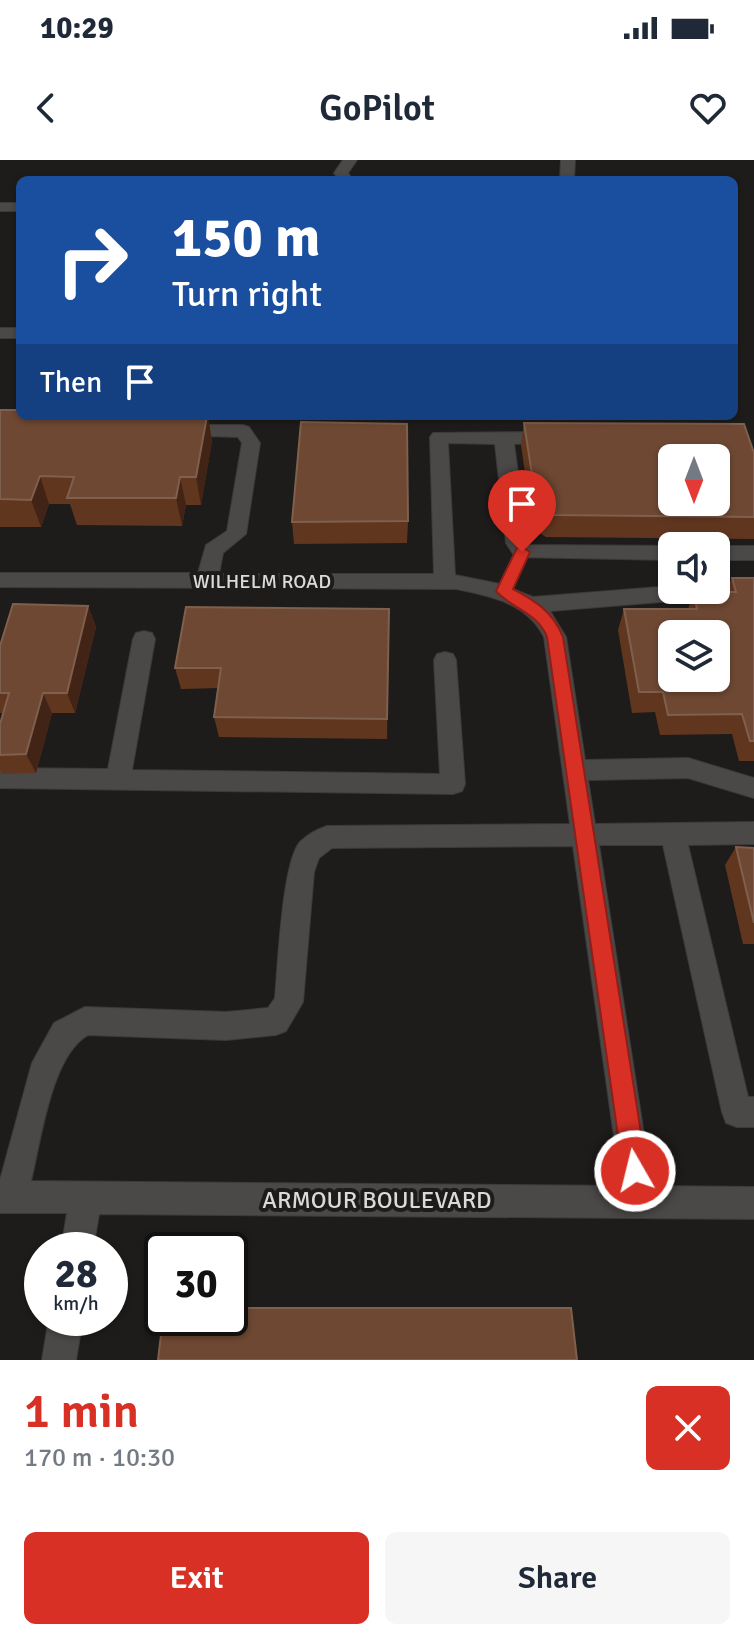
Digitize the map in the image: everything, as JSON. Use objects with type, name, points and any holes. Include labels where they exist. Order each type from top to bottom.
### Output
[{"type":"street","points":[[167,431],[243,431],[251,443],[236,534],[213,550],[207,581]]},
{"type":"street","points":[[445,582],[439,437],[566,438]]},
{"type":"street","points":[[504,438],[516,543],[517,582],[550,623],[555,637],[639,1202]]},
{"type":"street","points":[[730,553],[754,553]]},
{"type":"street","points":[[517,582],[658,556]]},
{"type":"street","name":"WILHELM ROAD","points":[[0,580],[517,582]]},
{"type":"street","points":[[517,582],[754,594]]},
{"type":"street","points":[[118,780],[144,639]]},
{"type":"street","points":[[0,778],[453,784],[445,660]]},
{"type":"street","points":[[576,770],[688,768],[754,788]]},
{"type":"street","points":[[673,833],[737,1112],[754,1112]]},
{"type":"street","points":[[6,1197],[47,1063],[64,1033],[85,1021],[226,1026],[276,1021],[289,1002],[301,872],[308,851],[327,837],[754,833]]},
{"type":"street","name":"ARMOUR BOULEVARD","points":[[6,1197],[754,1203]]},
{"type":"street","points":[[80,1232],[86,1198]]},
{"type":"street","points":[[59,1360],[63,1336]]},
{"type":"building","points":[[0,410],[16,410],[16,420],[206,420],[196,477],[180,477],[176,498],[67,498],[74,477],[40,476],[31,500],[0,499]]},
{"type":"building","points":[[301,422],[407,424],[408,521],[292,522]]},
{"type":"building","points":[[524,423],[744,424],[754,453],[754,517],[550,515],[537,507]]},
{"type":"building","points":[[732,578],[754,578],[754,741],[750,741],[742,714],[668,715],[663,692],[730,692],[730,620],[658,620],[658,692],[639,692],[624,609],[697,609],[696,604],[730,604],[730,592],[736,592]]},
{"type":"building","points":[[13,604],[88,606],[67,693],[43,693],[26,754],[0,755],[0,724],[9,693],[0,693],[0,646]]},
{"type":"building","points":[[186,607],[389,609],[387,719],[214,717],[221,668],[175,668]]},
{"type":"building","points":[[736,847],[754,848],[754,923]]},
{"type":"building","points":[[248,1308],[571,1308],[577,1360],[158,1360],[161,1336],[248,1336]]},
{"type":"route","points":[[522,552],[504,591],[530,605],[550,623],[555,637],[635,1171]]}]
